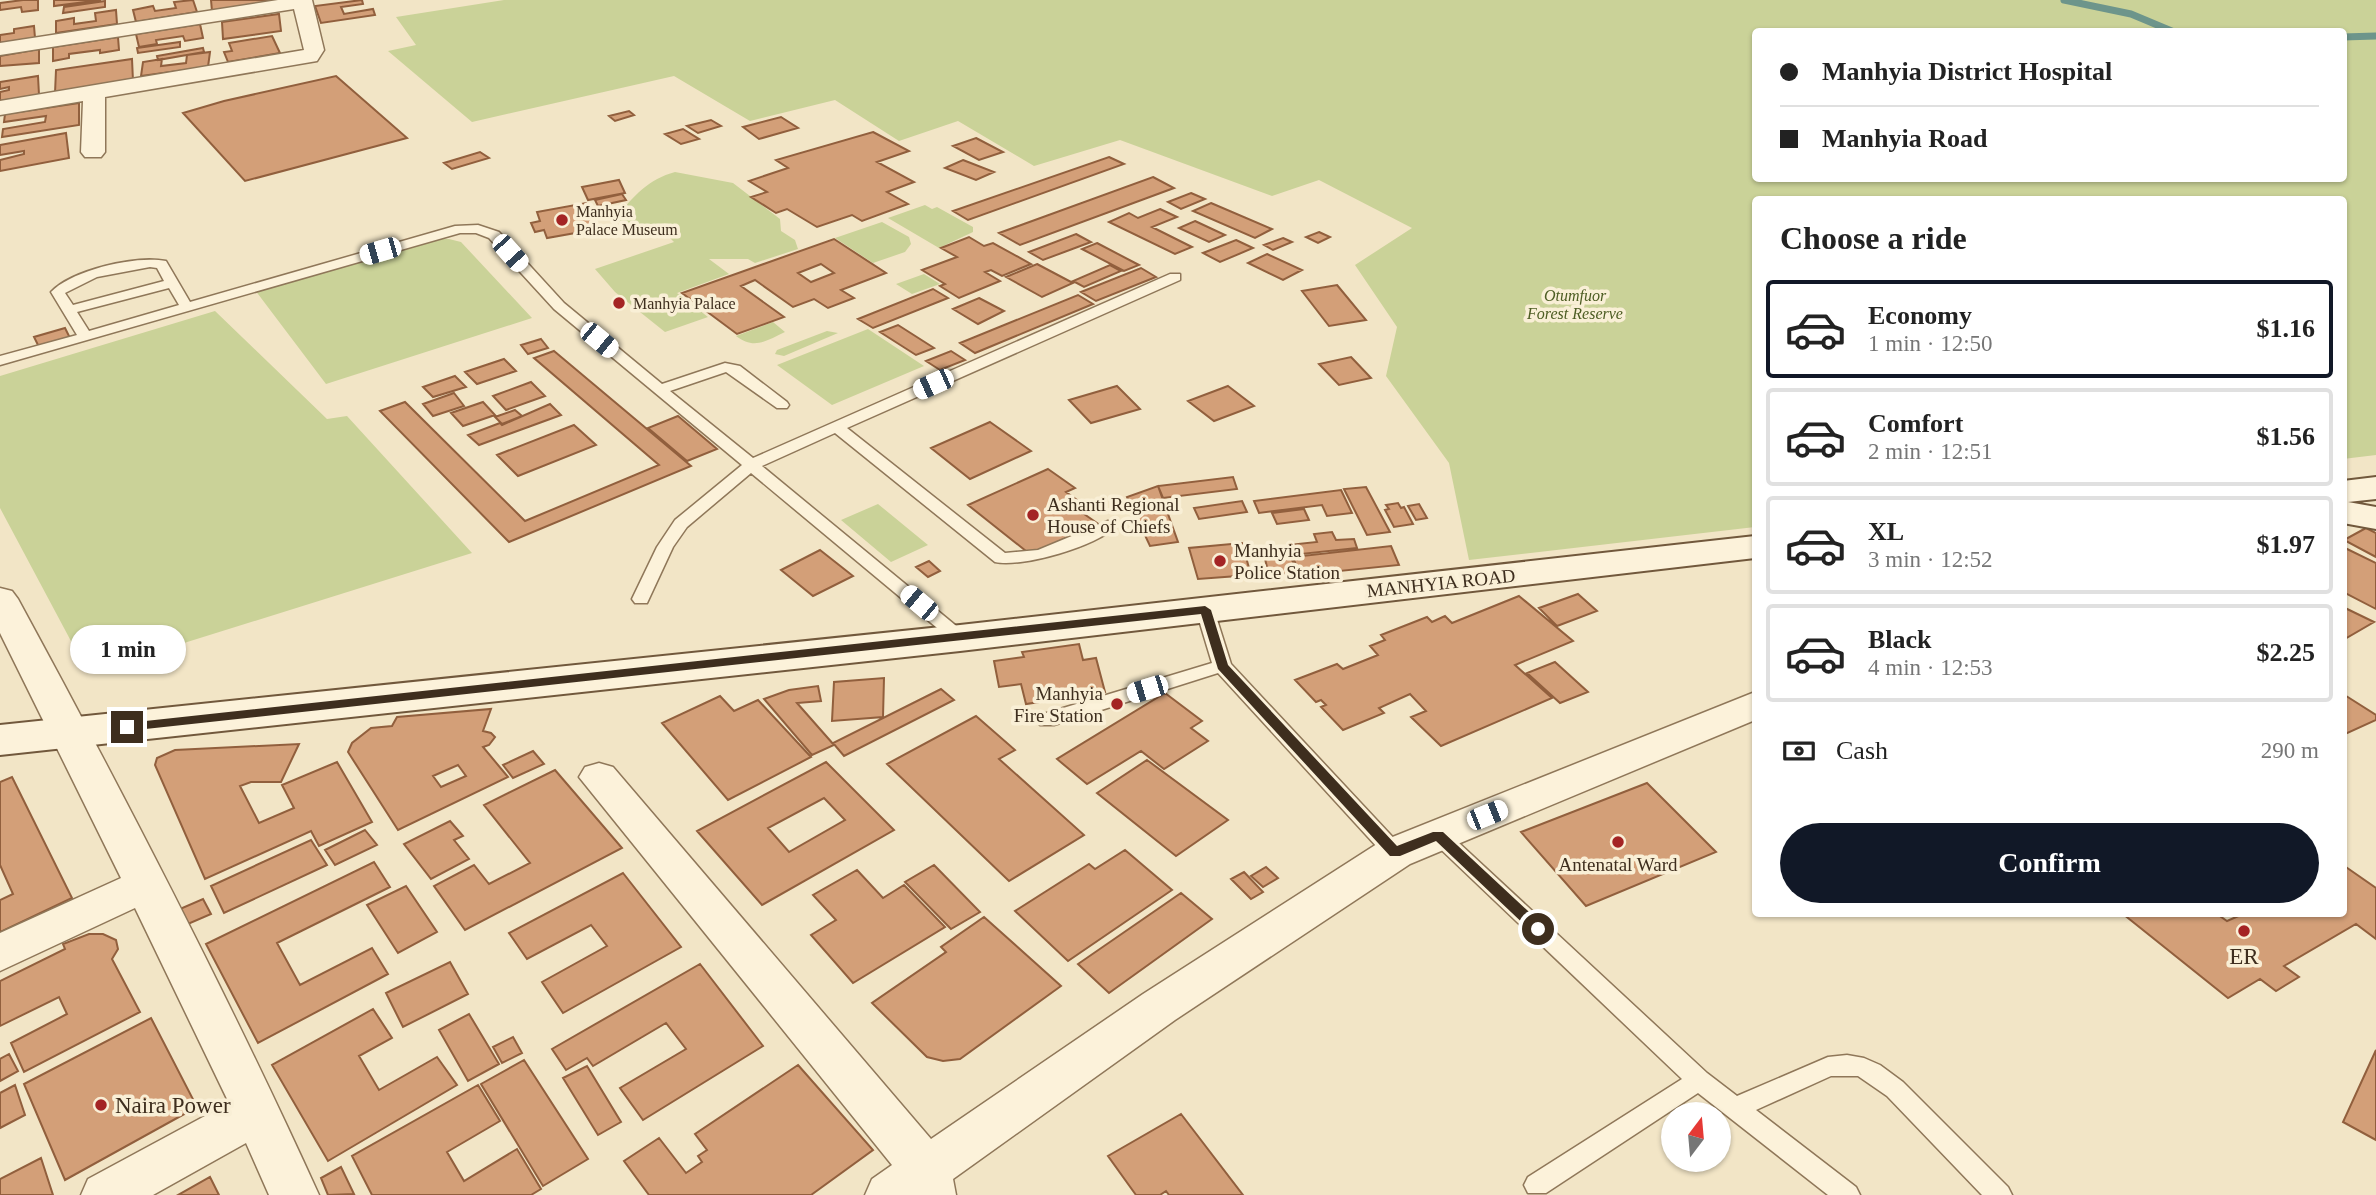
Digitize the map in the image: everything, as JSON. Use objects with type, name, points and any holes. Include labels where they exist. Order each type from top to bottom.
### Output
[{"type":"main road","points":[[2347,492],[2376,488]]},
{"type":"main road","points":[[2347,513],[2376,518]]},
{"type":"main road","name":"MANHYIA ROAD","points":[[0,740],[960,638],[1752,547]]},
{"type":"street","points":[[0,49],[302,1],[314,50],[310,57],[0,108]]},
{"type":"street","points":[[93,152],[94,93]]},
{"type":"street","points":[[0,599],[71,733],[257,1112],[294,1195]]},
{"type":"street","points":[[890,1195],[929,1183],[1158,1007],[1395,853],[1752,706]]},
{"type":"street","points":[[599,778],[929,1183]]},
{"type":"street","points":[[0,953],[145,885]]},
{"type":"street","points":[[106,1195],[257,1112]]},
{"type":"lane","points":[[0,361],[459,229],[478,229],[494,235],[559,306],[960,638]]},
{"type":"lane","points":[[84,335],[58,292],[69,282],[146,262],[161,264],[186,306]]},
{"type":"lane","points":[[641,599],[665,547],[681,524],[753,464],[1175,277]]},
{"type":"lane","points":[[69,310],[172,283]]},
{"type":"lane","points":[[661,389],[725,367],[735,369],[782,405]]},
{"type":"lane","points":[[836,428],[1001,558],[1016,560],[1041,555],[1108,526]]},
{"type":"lane","points":[[1205,610],[1222,666],[1395,853]]},
{"type":"lane","points":[[1047,720],[1222,666]]},
{"type":"lane","points":[[1438,835],[1699,1080],[1847,1195]]},
{"type":"lane","points":[[1735,1108],[1828,1067],[1841,1063],[1860,1065],[1895,1089],[1999,1195]]},
{"type":"lane","points":[[1537,1185],[1699,1080]]},
{"type":"green space","name":"Otumfuor Forest Reserve","points":[[504,0],[2376,0],[2376,455],[2347,459],[2347,196],[1752,196],[1752,527],[1469,560],[1449,463],[1386,376],[1397,327],[1355,265],[1412,228],[1319,180],[1272,196],[1120,140],[1034,166],[958,121],[899,141],[835,100],[750,121],[674,76],[472,122],[388,51],[416,45],[396,17]]},
{"type":"green space","points":[[675,172],[733,183],[780,219],[781,231],[795,240],[798,249],[755,263],[748,259],[709,259],[729,274],[677,293],[708,317],[665,332],[615,292],[595,269],[674,242],[666,234],[621,229],[617,217],[642,189]]},
{"type":"green space","points":[[925,205],[932,209],[937,207],[973,227],[973,232],[939,248],[888,218]]},
{"type":"green space","points":[[882,222],[909,237],[911,244],[905,252],[873,263],[835,238]]},
{"type":"green space","points":[[432,239],[461,242],[532,318],[326,384],[255,290]]},
{"type":"green space","points":[[924,274],[940,284],[912,294],[896,284]]},
{"type":"green space","points":[[215,311],[327,419],[347,416],[472,553],[88,673],[0,508],[0,376]]},
{"type":"green space","points":[[773,322],[785,332],[766,341],[754,343],[736,336]]},
{"type":"green space","points":[[868,329],[924,366],[832,405],[777,365]]},
{"type":"green space","points":[[827,331],[838,333],[784,356],[775,354],[777,350]]},
{"type":"green space","points":[[878,504],[928,545],[891,562],[841,520]]},
{"type":"building","points":[[38,0],[38,10],[22,12],[21,7],[0,10],[0,3]]},
{"type":"building","points":[[54,0],[101,0],[54,6]]},
{"type":"building","points":[[193,0],[197,12],[136,22],[133,10],[153,6],[155,11],[176,8],[174,2]]},
{"type":"building","points":[[211,0],[275,0],[275,2],[212,11]]},
{"type":"building","points":[[362,0],[363,4],[341,7],[344,14],[373,9],[375,15],[321,23],[315,6]]},
{"type":"building","points":[[105,1],[105,7],[63,13],[64,7]]},
{"type":"building","points":[[116,10],[117,24],[56,33],[56,21],[74,18],[74,24],[96,21],[95,13]]},
{"type":"building","points":[[279,14],[281,31],[223,39],[222,22]]},
{"type":"building","points":[[200,24],[203,38],[185,41],[183,36],[156,40],[157,44],[139,47],[136,34]]},
{"type":"building","points":[[34,26],[35,38],[0,43],[0,35],[14,33],[14,29]]},
{"type":"building","points":[[272,36],[280,53],[228,62],[224,52],[232,51],[229,43]]},
{"type":"building","points":[[118,37],[119,50],[69,54],[69,58],[53,61],[53,47]]},
{"type":"building","points":[[180,42],[180,47],[138,53],[137,48]]},
{"type":"building","points":[[203,48],[204,52],[158,60],[157,56]]},
{"type":"building","points":[[39,49],[39,63],[0,66],[0,56]]},
{"type":"building","points":[[210,52],[208,67],[141,76],[143,62],[162,59],[161,66],[186,63],[187,55]]},
{"type":"building","points":[[132,59],[133,81],[55,93],[56,70]]},
{"type":"building","points":[[38,76],[39,95],[0,101],[0,92],[9,90],[9,87],[0,89],[0,82]]},
{"type":"building","points":[[336,76],[407,138],[245,181],[183,113],[224,101]]},
{"type":"building","points":[[79,103],[79,125],[2,137],[3,129],[45,122],[46,116],[4,122],[5,114]]},
{"type":"building","points":[[629,111],[634,115],[615,121],[609,116]]},
{"type":"building","points":[[781,117],[798,128],[759,139],[743,127]]},
{"type":"building","points":[[711,120],[721,126],[698,133],[687,126]]},
{"type":"building","points":[[683,129],[699,139],[681,144],[665,134]]},
{"type":"building","points":[[873,132],[909,151],[877,162],[914,182],[887,192],[908,204],[862,221],[852,215],[817,227],[787,209],[776,213],[751,197],[767,192],[749,181],[788,168],[776,160]]},
{"type":"building","points":[[66,133],[69,158],[0,171],[0,160],[24,154],[24,151],[0,155],[0,145]]},
{"type":"building","points":[[976,138],[1003,152],[979,160],[953,146]]},
{"type":"building","points":[[480,152],[489,158],[452,169],[444,163]]},
{"type":"building","points":[[1109,157],[1124,164],[968,220],[953,211]]},
{"type":"building","points":[[963,160],[994,172],[976,180],[945,168]]},
{"type":"building","points":[[1153,177],[1174,188],[1020,245],[999,233]]},
{"type":"building","points":[[619,180],[625,193],[588,200],[582,187]]},
{"type":"building","points":[[1191,193],[1205,199],[1181,209],[1168,202]]},
{"type":"building","points":[[622,194],[626,200],[598,206],[595,200]]},
{"type":"building","points":[[586,203],[598,229],[547,238],[544,230],[535,232],[531,223],[540,221],[537,212]]},
{"type":"building","points":[[1211,203],[1272,229],[1255,238],[1193,211]]},
{"type":"building","points":[[1160,209],[1177,217],[1152,227],[1192,247],[1175,254],[1109,222],[1129,213],[1138,218]]},
{"type":"building","points":[[1195,221],[1225,235],[1209,242],[1179,228]]},
{"type":"building","points":[[1319,232],[1330,237],[1318,243],[1306,237]]},
{"type":"building","points":[[1076,234],[1091,242],[1043,260],[1029,252]]},
{"type":"building","points":[[969,237],[984,246],[993,243],[1031,264],[1002,276],[991,270],[985,272],[1000,281],[959,298],[940,286],[945,284],[922,270],[957,257],[941,248]]},
{"type":"building","points":[[1283,238],[1292,242],[1273,250],[1264,245]]},
{"type":"building","points":[[834,239],[886,273],[841,290],[854,298],[828,308],[814,299],[793,307],[755,280],[741,286],[784,317],[737,334],[682,293]],"holes":[[[821,264],[834,273],[811,282],[798,273]]]},
{"type":"building","points":[[1236,240],[1253,248],[1220,262],[1203,253]]},
{"type":"building","points":[[1097,243],[1139,265],[1124,271],[1082,249]]},
{"type":"building","points":[[1267,254],[1302,270],[1283,280],[1248,263]]},
{"type":"building","points":[[1037,264],[1073,283],[1042,297],[1006,277]]},
{"type":"building","points":[[1110,265],[1121,271],[1084,287],[1073,281]]},
{"type":"building","points":[[1141,268],[1156,277],[1096,301],[1081,292]]},
{"type":"building","points":[[1337,285],[1366,320],[1329,326],[1302,291]]},
{"type":"building","points":[[933,289],[948,298],[873,328],[858,319]]},
{"type":"building","points":[[1078,295],[1093,304],[975,353],[960,343]]},
{"type":"building","points":[[979,298],[1004,311],[978,324],[953,309]]},
{"type":"building","points":[[898,325],[934,348],[916,355],[880,332]]},
{"type":"building","points":[[65,328],[70,338],[39,347],[34,337]]},
{"type":"building","points":[[541,339],[548,348],[528,354],[521,345]]},
{"type":"building","points":[[554,351],[691,466],[509,542],[380,411],[405,402],[525,521],[659,465],[534,358]]},
{"type":"building","points":[[951,351],[965,360],[940,370],[926,361]]},
{"type":"building","points":[[1351,357],[1371,378],[1339,385],[1319,364]]},
{"type":"building","points":[[504,359],[516,371],[477,384],[465,372]]},
{"type":"building","points":[[455,376],[466,387],[433,397],[423,387]]},
{"type":"building","points":[[531,382],[545,396],[506,410],[493,396]]},
{"type":"building","points":[[1117,386],[1140,409],[1091,423],[1069,400]]},
{"type":"building","points":[[1228,386],[1254,406],[1214,421],[1188,401]]},
{"type":"building","points":[[454,393],[464,406],[433,416],[423,404]]},
{"type":"building","points":[[483,402],[495,415],[463,426],[451,413]]},
{"type":"building","points":[[550,404],[561,415],[479,445],[468,435],[500,423],[502,425]]},
{"type":"building","points":[[515,410],[522,416],[502,424],[495,417]]},
{"type":"building","points":[[678,416],[717,449],[687,461],[648,428]]},
{"type":"building","points":[[990,422],[1031,451],[970,479],[931,448]]},
{"type":"building","points":[[574,425],[596,445],[518,476],[497,455]]},
{"type":"building","name":"Ashanti Regional House of Chiefs","points":[[1048,469],[1075,488],[1066,492],[1081,503],[1074,507],[1097,523],[1031,555],[968,505]]},
{"type":"building","points":[[1233,477],[1237,489],[1163,498],[1158,486]]},
{"type":"building","points":[[1158,486],[1178,542],[1150,546],[1127,497]]},
{"type":"building","points":[[1366,487],[1390,532],[1367,535],[1344,489]]},
{"type":"building","points":[[1341,490],[1352,513],[1327,516],[1322,505],[1259,513],[1254,501]]},
{"type":"building","points":[[1242,501],[1247,512],[1199,519],[1194,508]]},
{"type":"building","points":[[1398,503],[1401,508],[1404,507],[1413,524],[1394,527],[1385,510],[1389,509],[1386,505]]},
{"type":"building","points":[[1419,504],[1427,518],[1416,520],[1408,506]]},
{"type":"building","points":[[1304,509],[1309,520],[1277,524],[1272,513]]},
{"type":"building","points":[[2366,528],[2376,533],[2376,557],[2347,542],[2347,538]]},
{"type":"building","points":[[1332,532],[1336,540],[1354,539],[1357,548],[1292,555],[1288,545],[1317,542],[1314,534]]},
{"type":"building","name":"Manhyia Police Station","points":[[1242,543],[1251,575],[1198,579],[1189,548]]},
{"type":"building","points":[[1391,546],[1399,565],[1300,575],[1293,557]]},
{"type":"building","points":[[1289,549],[1296,573],[1269,575],[1263,551]]},
{"type":"building","points":[[2347,549],[2376,563],[2376,609],[2347,594]]},
{"type":"building","points":[[820,550],[853,576],[813,596],[781,570]]},
{"type":"building","points":[[929,561],[940,571],[928,577],[916,567]]},
{"type":"building","points":[[1578,594],[1597,611],[1557,626],[1539,608]]},
{"type":"building","points":[[1519,596],[1573,641],[1515,665],[1552,698],[1441,746],[1411,717],[1426,711],[1410,694],[1379,708],[1384,713],[1343,730],[1321,707],[1326,705],[1321,700],[1316,702],[1295,680],[1337,664],[1343,669],[1378,655],[1370,646],[1385,640],[1381,635],[1427,617],[1432,622],[1445,616],[1452,623]]},
{"type":"building","points":[[2347,609],[2374,622],[2347,638]]},
{"type":"building","points":[[1079,644],[1083,660],[1096,658],[1105,692],[1026,704],[1021,684],[999,687],[994,661],[1024,657],[1022,652]]},
{"type":"building","points":[[1555,662],[1588,692],[1560,703],[1527,673]]},
{"type":"building","points":[[884,678],[883,717],[832,721],[834,682]]},
{"type":"building","points":[[818,686],[821,701],[797,703],[834,745],[812,755],[764,699],[789,690]]},
{"type":"building","points":[[941,689],[954,700],[844,756],[833,743]]},
{"type":"building","points":[[1165,693],[1202,721],[1191,728],[1208,741],[1164,769],[1141,751],[1087,784],[1057,759]]},
{"type":"building","points":[[720,696],[734,711],[758,700],[811,757],[728,800],[662,723]]},
{"type":"building","points":[[2347,697],[2376,715],[2376,720],[2347,733]]},
{"type":"building","points":[[491,709],[483,731],[495,737],[489,745],[483,747],[508,777],[398,830],[348,752],[352,743],[371,728],[392,726],[397,717]],"holes":[[[458,765],[466,776],[441,787],[433,776]]]},
{"type":"building","points":[[976,716],[1015,750],[999,759],[1084,835],[1009,881],[887,764]]},
{"type":"building","points":[[299,744],[281,782],[251,782],[240,786],[259,823],[294,808],[282,785],[337,762],[372,822],[319,846],[311,831],[205,879],[155,765],[157,758],[175,750]]},
{"type":"building","points":[[533,751],[544,764],[513,778],[503,765]]},
{"type":"building","points":[[1147,760],[1228,820],[1176,856],[1097,793]]},
{"type":"building","points":[[826,762],[894,830],[762,905],[697,831]],"holes":[[[824,798],[845,820],[789,852],[768,828]]]},
{"type":"building","points":[[555,770],[622,848],[465,930],[434,886],[474,865],[489,884],[530,863],[484,805]]},
{"type":"building","points":[[12,777],[72,898],[0,932],[0,900],[13,894],[0,865],[0,782]]},
{"type":"building","name":"Antenatal Ward","points":[[1647,783],[1716,852],[1586,906],[1521,832]]},
{"type":"building","points":[[450,821],[463,836],[454,840],[469,859],[431,879],[404,844]]},
{"type":"building","points":[[365,830],[377,845],[335,865],[325,850]]},
{"type":"building","points":[[311,840],[327,865],[224,913],[211,886]]},
{"type":"building","points":[[1125,850],[1172,890],[1068,961],[1015,911],[1089,864],[1095,869]]},
{"type":"building","points":[[374,862],[390,887],[277,943],[300,985],[372,948],[388,974],[258,1043],[206,944]]},
{"type":"building","points":[[934,865],[980,912],[951,929],[905,882]]},
{"type":"building","points":[[1266,867],[1278,878],[1263,887],[1251,876]]},
{"type":"building","name":"ER","points":[[2347,868],[2376,888],[2376,939],[2356,924],[2284,966],[2299,977],[2276,991],[2260,979],[2228,998],[2127,917],[2221,917],[2227,921],[2236,917],[2347,917]]},
{"type":"building","points":[[857,870],[883,898],[904,885],[945,927],[853,983],[811,935],[836,920],[813,895]]},
{"type":"building","points":[[1244,872],[1263,892],[1251,899],[1231,879]]},
{"type":"building","points":[[623,873],[681,947],[563,1013],[542,982],[607,946],[591,925],[527,959],[509,933]]},
{"type":"building","points":[[406,886],[437,932],[398,953],[367,905]]},
{"type":"building","points":[[1181,893],[1212,919],[1109,993],[1078,964]]},
{"type":"building","points":[[203,899],[211,914],[181,927],[173,912]]},
{"type":"building","points":[[984,917],[1061,986],[960,1059],[943,1061],[927,1057],[872,1003],[946,952],[941,947]]},
{"type":"building","points":[[89,934],[103,934],[116,940],[118,949],[112,959],[140,1012],[24,1072],[11,1043],[67,1014],[59,997],[0,1026],[0,981],[65,949],[63,944]]},
{"type":"building","points":[[450,962],[468,994],[403,1027],[386,993]]},
{"type":"building","points":[[700,964],[763,1046],[643,1120],[620,1088],[686,1049],[666,1023],[593,1066],[587,1058],[566,1070],[552,1049]]},
{"type":"building","points":[[373,1009],[392,1038],[359,1056],[379,1090],[437,1057],[457,1085],[328,1161],[272,1065]]},
{"type":"building","points":[[469,1014],[499,1064],[468,1081],[439,1030]]},
{"type":"building","points":[[151,1018],[197,1107],[65,1180],[24,1084]]},
{"type":"building","points":[[513,1037],[522,1053],[502,1063],[493,1047]]},
{"type":"building","points":[[2376,1050],[2376,1140],[2343,1122]]},
{"type":"building","points":[[9,1054],[18,1071],[0,1081],[0,1059]]},
{"type":"building","points":[[524,1060],[588,1159],[543,1186],[481,1084]]},
{"type":"building","points":[[798,1065],[873,1150],[811,1195],[649,1195],[624,1161],[659,1138],[686,1173],[702,1162],[698,1156],[707,1150],[695,1134]]},
{"type":"building","points":[[587,1066],[621,1122],[598,1135],[563,1078]]},
{"type":"building","points":[[15,1085],[25,1115],[0,1128],[0,1093]]},
{"type":"building","points":[[478,1085],[500,1121],[447,1152],[464,1181],[517,1149],[541,1189],[531,1195],[372,1195],[352,1156]]},
{"type":"building","points":[[1181,1114],[1243,1195],[1169,1195],[1166,1191],[1160,1195],[1136,1195],[1108,1156]]},
{"type":"building","points":[[41,1158],[53,1195],[0,1195],[0,1179]]},
{"type":"building","points":[[341,1167],[354,1194],[328,1195],[321,1178]]},
{"type":"building","points":[[210,1177],[219,1195],[178,1195]]},
{"type":"waterway","points":[[2064,0],[2131,14],[2164,28]]},
{"type":"waterway","points":[[2347,37],[2376,36]]},
{"type":"place","name":"Manhyia Palace Museum","points":[[562,220]]},
{"type":"place","name":"Manhyia Palace","points":[[619,303]]},
{"type":"place","name":"Ashanti Regional House of Chiefs","points":[[1033,515]]},
{"type":"place","name":"Manhyia Police Station","points":[[1220,561]]},
{"type":"place","name":"Manhyia Fire Station","points":[[1117,704]]},
{"type":"place","name":"Antenatal Ward","points":[[1618,842]]},
{"type":"place","name":"ER","points":[[2244,931]]},
{"type":"place","name":"Naira Power","points":[[101,1105]]},
{"type":"route","points":[[127,727],[1205,610],[1222,666],[1395,853],[1438,835],[1538,929]]}]
